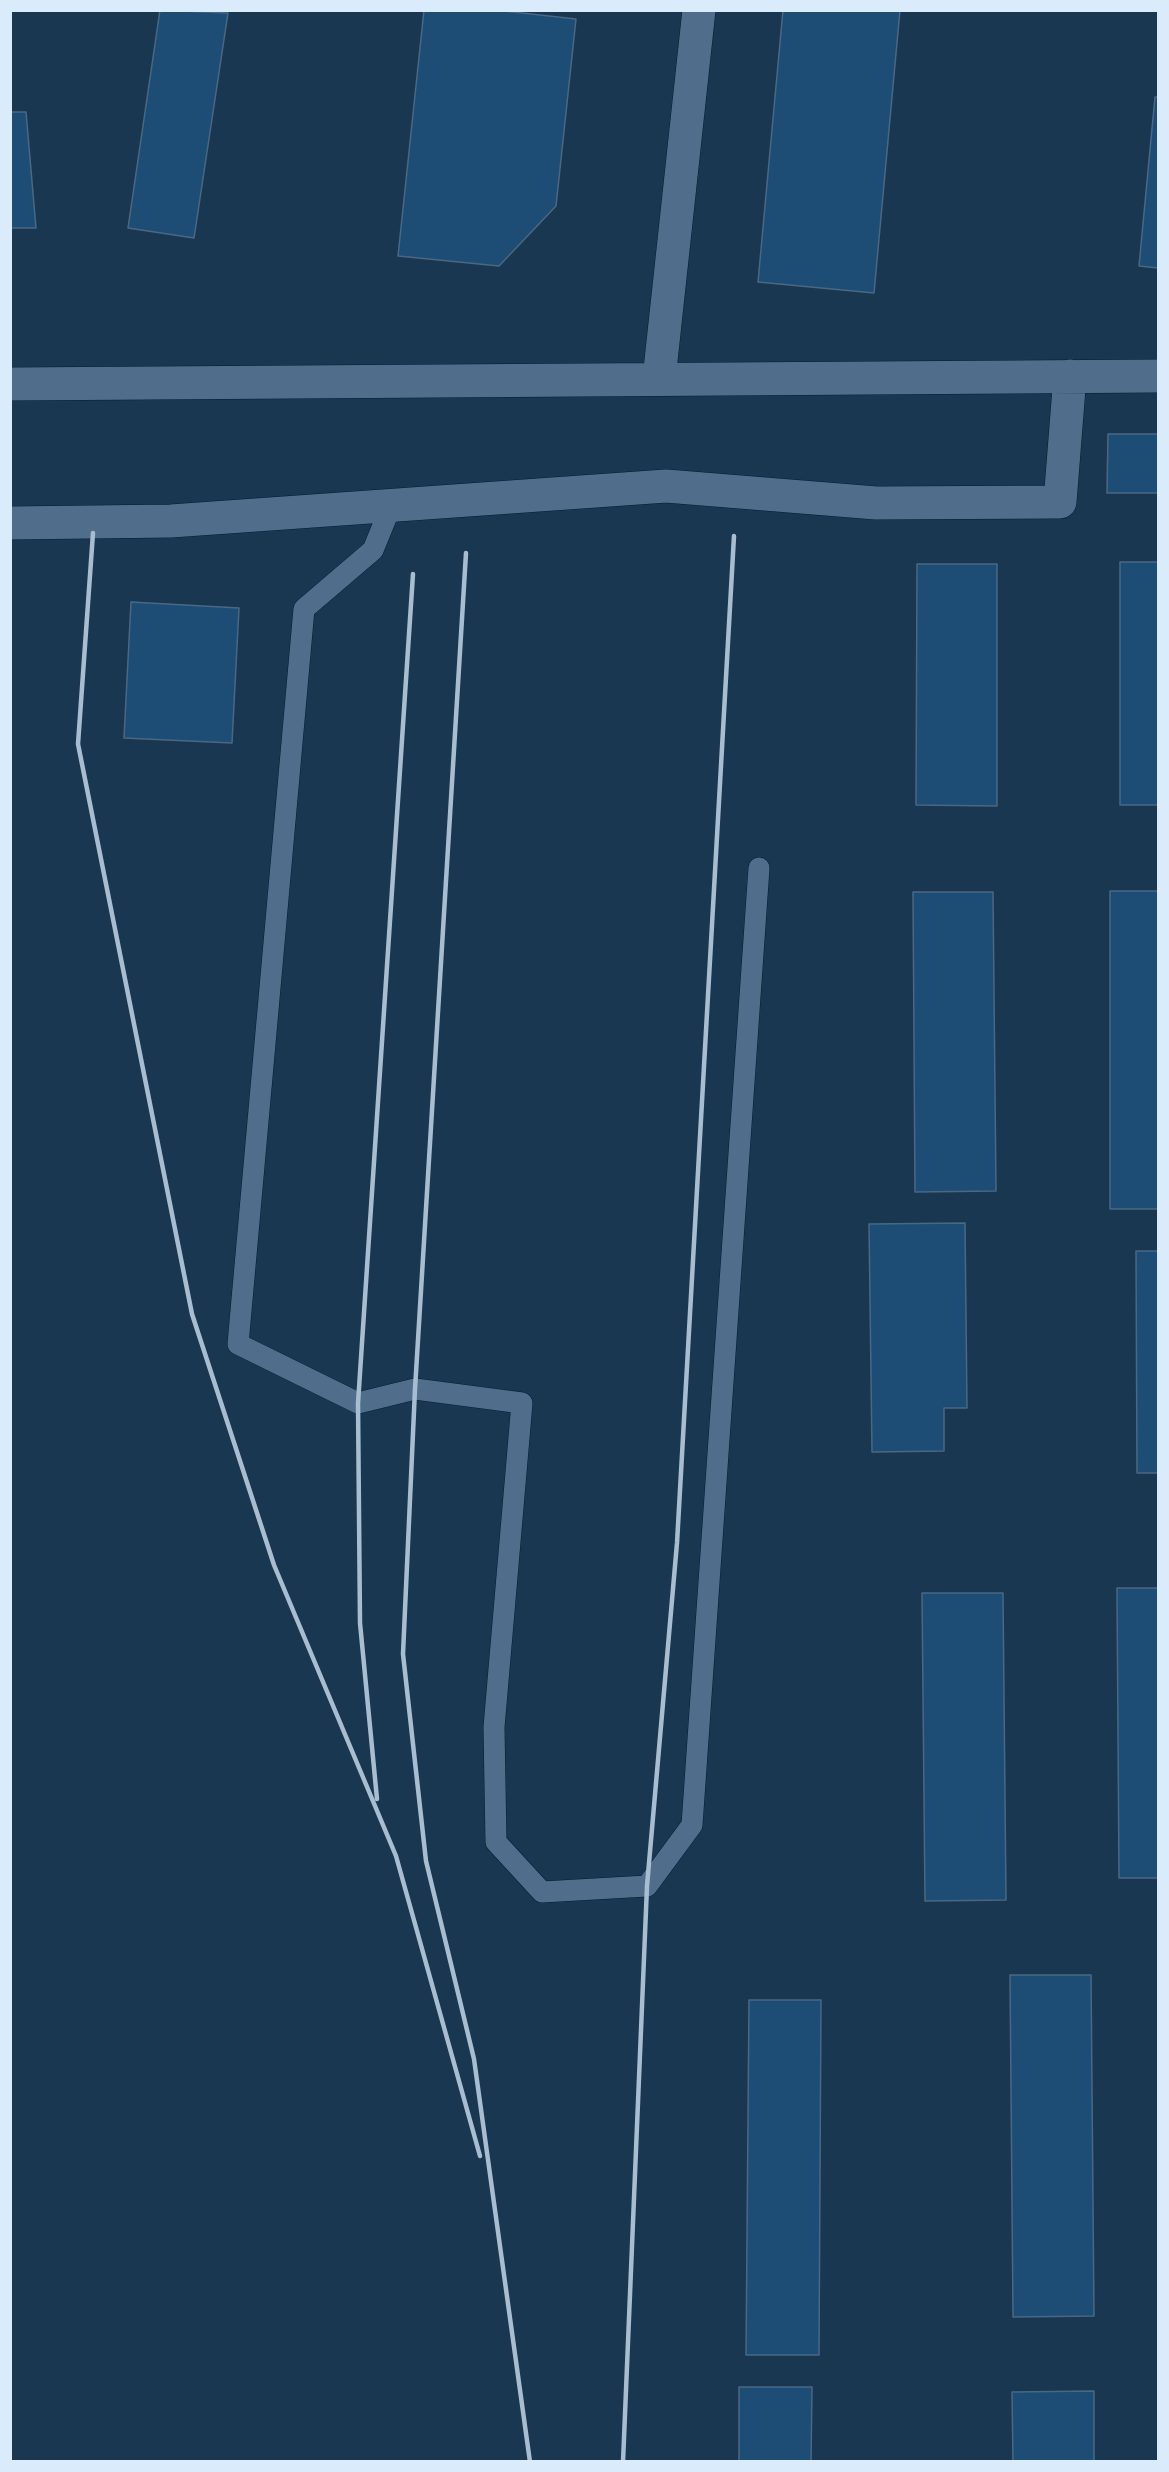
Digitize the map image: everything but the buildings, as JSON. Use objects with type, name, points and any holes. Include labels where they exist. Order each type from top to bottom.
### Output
[{"type":"street","points":[[659,379],[699,10]]},
{"type":"street","points":[[10,523],[171,521],[666,486],[876,504],[1060,502],[1071,376]]},
{"type":"street","points":[[10,384],[1158,376]]},
{"type":"lane","points":[[392,506],[373,549],[304,609],[238,1344],[358,1403],[415,1389],[522,1403],[494,1727],[496,1842],[542,1892],[647,1886],[692,1825],[759,868]]},
{"type":"railway","points":[[93,533],[78,744],[192,1314],[274,1565],[396,1856],[480,2156]]},
{"type":"railway","points":[[623,2462],[647,1886],[677,1543],[734,536]]},
{"type":"railway","points":[[466,553],[415,1389],[403,1654],[426,1861],[474,2059],[530,2462]]},
{"type":"railway","points":[[377,1799],[360,1623],[358,1403],[413,574]]}]
